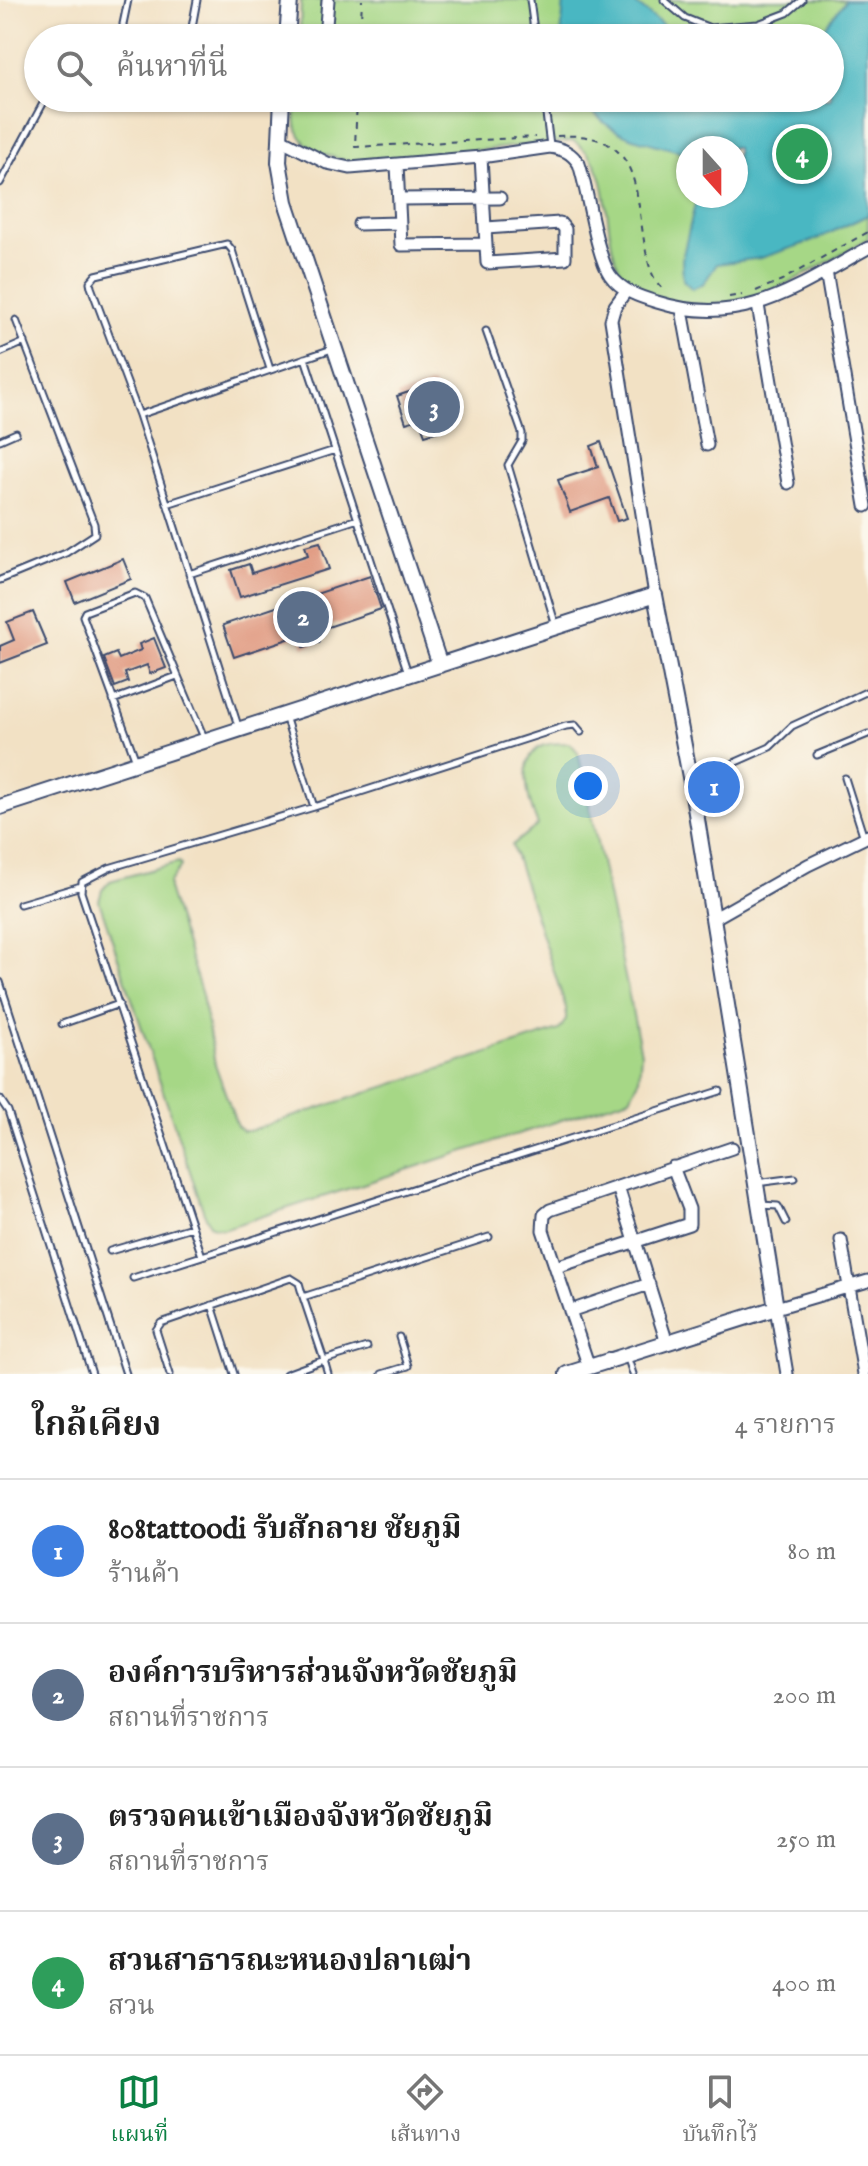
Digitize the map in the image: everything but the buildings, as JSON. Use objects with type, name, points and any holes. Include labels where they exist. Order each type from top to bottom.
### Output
[{"type":"street","points":[[288,24],[290,0]]},
{"type":"street","points":[[326,24],[328,0]]},
{"type":"street","points":[[281,112],[280,179],[286,202],[440,665]]},
{"type":"street","points":[[280,139],[327,163],[350,168],[481,157],[549,142],[573,154],[579,164],[609,274],[626,291],[682,310],[719,310],[758,305],[786,294],[868,248]]},
{"type":"street","points":[[481,157],[487,263],[561,260],[566,254],[565,229],[560,223],[486,228]]},
{"type":"street","points":[[397,165],[401,245],[486,244]]},
{"type":"street","points":[[399,199],[500,198]]},
{"type":"street","points":[[359,224],[400,223]]},
{"type":"street","points":[[826,271],[866,506]]},
{"type":"street","points":[[626,291],[615,306],[611,320],[655,595],[691,782],[787,1374]]},
{"type":"street","points":[[758,305],[788,483]]},
{"type":"street","points":[[682,310],[707,445]]},
{"type":"street","points":[[0,807],[655,595]]},
{"type":"street","points":[[713,919],[808,865],[866,837]]},
{"type":"street","points":[[589,1367],[543,1230],[544,1215],[550,1210],[732,1148]]},
{"type":"street","points":[[556,1267],[689,1224],[689,1209],[673,1167]]},
{"type":"street","points":[[618,1187],[667,1343]]},
{"type":"street","points":[[841,1240],[864,1374]]},
{"type":"street","points":[[567,1374],[868,1281]]},
{"type":"street","points":[[570,1311],[649,1284]]},
{"type":"lane","points":[[123,24],[128,0]]},
{"type":"lane","points":[[193,24],[197,0]]},
{"type":"lane","points":[[530,0],[533,24]]},
{"type":"lane","points":[[664,0],[685,18],[700,24]]},
{"type":"lane","points":[[758,24],[787,13],[802,0]]},
{"type":"lane","points":[[0,183],[38,112]]},
{"type":"lane","points":[[546,112],[549,142]]},
{"type":"lane","points":[[239,730],[139,415],[90,282],[96,275],[227,244],[232,250],[270,369]]},
{"type":"lane","points":[[0,580],[66,553],[95,534],[94,524],[16,320]]},
{"type":"lane","points":[[486,331],[522,433],[522,441],[508,465],[557,627]]},
{"type":"lane","points":[[0,353],[25,342]]},
{"type":"lane","points":[[139,415],[334,348]]},
{"type":"lane","points":[[305,358],[408,675]]},
{"type":"lane","points":[[0,440],[16,433]]},
{"type":"lane","points":[[167,504],[335,450]]},
{"type":"lane","points":[[189,574],[358,519]]},
{"type":"lane","points":[[137,763],[83,622],[85,612],[135,593],[141,594],[205,741]]},
{"type":"lane","points":[[113,700],[177,676]]},
{"type":"lane","points":[[691,782],[770,747],[792,726],[868,691]]},
{"type":"lane","points":[[285,715],[314,807]]},
{"type":"lane","points":[[202,1256],[81,892],[82,882],[109,868],[314,807],[566,726],[575,725],[581,732]]},
{"type":"lane","points":[[817,755],[868,734]]},
{"type":"lane","points":[[845,778],[866,837]]},
{"type":"lane","points":[[20,904],[81,886]]},
{"type":"lane","points":[[0,982],[126,1374]]},
{"type":"lane","points":[[62,1024],[119,1004]]},
{"type":"lane","points":[[133,1278],[720,1091]]},
{"type":"lane","points":[[0,1099],[8,1111],[92,1374]]},
{"type":"lane","points":[[755,1183],[795,1178]]},
{"type":"lane","points":[[759,1205],[778,1206],[786,1222]]},
{"type":"lane","points":[[110,1251],[192,1227]]},
{"type":"lane","points":[[303,1297],[489,1237]]},
{"type":"lane","points":[[170,1374],[157,1338],[158,1326],[291,1278],[299,1283],[328,1374]]},
{"type":"lane","points":[[212,1305],[234,1374]]},
{"type":"lane","points":[[382,1374],[408,1366],[399,1337]]},
{"type":"lane","points":[[286,1374],[367,1347]]},
{"type":"lane","points":[[627,1355],[633,1374]]},
{"type":"path","points":[[361,24],[362,0]]},
{"type":"path","points":[[356,112],[355,147],[549,142],[580,134],[602,139],[620,152],[632,170],[649,270],[658,285],[671,297]]},
{"type":"path","points":[[721,298],[747,294],[782,280],[868,232]]},
{"type":"green space","points":[[301,0],[868,0],[868,239],[794,280],[741,300],[713,305],[685,304],[657,297],[633,285],[624,276],[612,247],[602,180],[596,165],[587,152],[573,141],[353,162],[318,152],[299,134],[296,112],[844,112],[844,24],[300,24]]},
{"type":"green space","points":[[554,743],[570,743],[578,752],[641,1053],[639,1080],[630,1098],[223,1229],[211,1226],[99,901],[102,890],[110,881],[179,862],[181,866],[169,883],[169,892],[202,995],[215,1064],[237,1126],[249,1131],[559,1030],[566,1020],[566,1008],[512,845],[538,825],[526,781],[535,750]]},
{"type":"water","points":[[564,0],[631,0],[661,24],[562,24]]},
{"type":"water","points":[[846,0],[868,0],[868,215],[815,240],[761,258],[717,264],[704,283],[692,289],[683,280],[682,259],[694,208],[748,208],[748,136],[676,136],[676,150],[614,130],[592,112],[844,112],[844,24],[828,24]]},
{"type":"place","name":"สวนสาธารณะหนองปลาเฒ่า","points":[[802,154]]},
{"type":"place","name":"ตรวจคนเข้าเมืองจังหวัดชัยภูมิ","points":[[434,407]]},
{"type":"place","name":"องค์การบริหารส่วนจังหวัดชัยภูมิ","points":[[303,617]]},
{"type":"place","name":"808tattoodi รับสักลาย ชัยภูมิ","points":[[714,787]]}]
